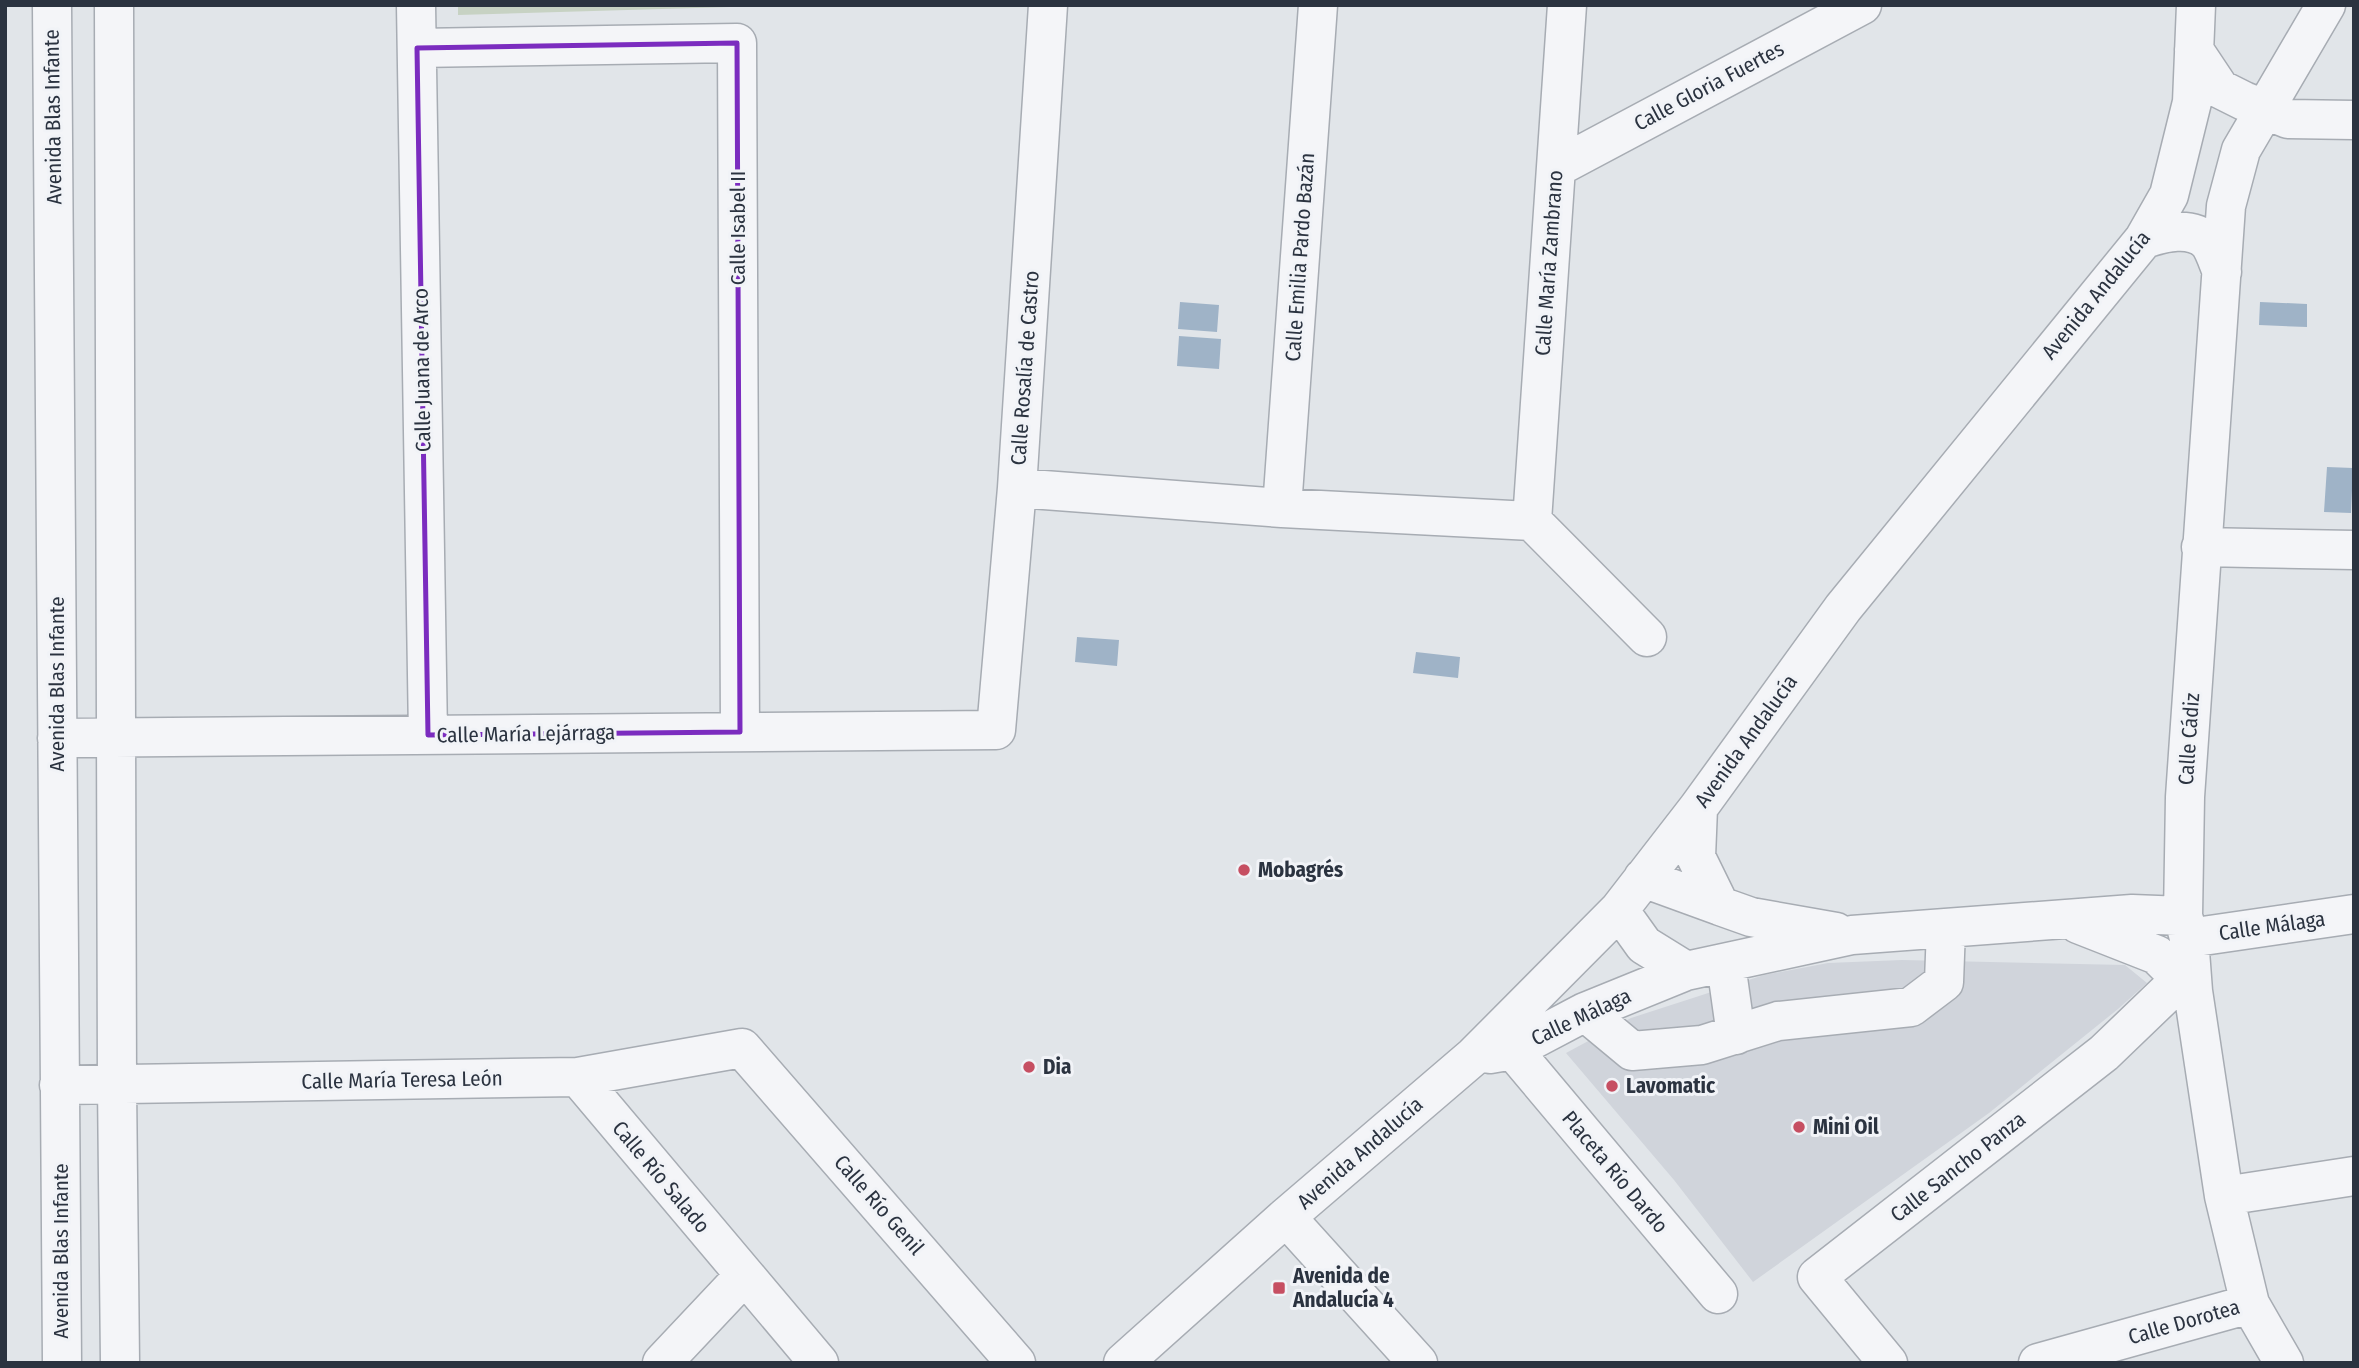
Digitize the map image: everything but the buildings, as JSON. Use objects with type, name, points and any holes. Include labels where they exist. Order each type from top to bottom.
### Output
[{"type":"street","name":"Avenida Blas Infante","points":[[52,5],[62,1363]]},
{"type":"street","points":[[114,5],[120,1363]]},
{"type":"street","name":"Calle Juana de Arco","points":[[416,5],[428,735]]},
{"type":"street","name":"Calle Rosalía de Castro","points":[[996,730],[1017,488],[1048,5]]},
{"type":"street","name":"Calle Emilia Pardo Bazán","points":[[1282,508],[1318,5]]},
{"type":"street","name":"Calle María Zambrano","points":[[1532,521],[1567,5]]},
{"type":"street","name":"Calle Gloria Fuertes","points":[[1556,168],[1862,5]]},
{"type":"street","name":"Calle Cádiz","points":[[2284,1363],[2250,1304],[2224,1196],[2187,986],[2185,797],[2226,206],[2241,150],[2326,5]]},
{"type":"street","name":"Avenida Andalucía","points":[[1122,1363],[1286,1217],[1474,1056],[1619,910],[1698,808],[1843,608],[2144,239],[2169,195],[2192,102],[2194,50],[2188,7]]},
{"type":"street","name":"Calle Isabel II","points":[[417,48],[737,43],[740,732]]},
{"type":"street","points":[[2194,50],[2220,89],[2265,110],[2288,118],[2354,120]]},
{"type":"street","points":[[2169,195],[2241,150]]},
{"type":"street","points":[[2144,239],[2166,232],[2196,233],[2209,243],[2222,272]]},
{"type":"street","points":[[1017,488],[1282,508],[1532,521],[1647,637]]},
{"type":"street","points":[[2201,547],[2354,550]]},
{"type":"street","name":"Calle María Lejárraga","points":[[57,738],[996,730]]},
{"type":"street","points":[[1698,808],[1696,857],[1720,906]]},
{"type":"street","name":"Calle Málaga","points":[[1643,878],[1751,917],[1852,935]]},
{"type":"street","points":[[1619,910],[1644,945],[1686,971]]},
{"type":"street","name":"Calle Málaga","points":[[1474,1056],[1513,1050],[1585,1012],[1686,971],[1852,935],[2132,914],[2186,927],[2354,914]]},
{"type":"street","name":"Calle Málaga","points":[[2066,920],[2157,955],[2187,986]]},
{"type":"street","points":[[1585,1012],[1632,1051],[1702,1045],[1779,1021],[1911,1007],[1944,982],[1947,928]]},
{"type":"street","points":[[1726,964],[1736,1035]]},
{"type":"street","name":"Calle Sancho Panza","points":[[1888,1363],[1817,1277],[2187,986]]},
{"type":"street","name":"Calle María Teresa León","points":[[60,1085],[578,1077],[742,1048]]},
{"type":"street","name":"Calle Río Genil","points":[[742,1048],[1016,1363]]},
{"type":"street","name":"Placeta Río Dardo","points":[[1513,1050],[1718,1293]]},
{"type":"street","name":"Calle Río Salado","points":[[578,1077],[819,1363]]},
{"type":"street","points":[[2224,1196],[2354,1176]]},
{"type":"street","points":[[1286,1217],[1418,1363]]},
{"type":"street","points":[[662,1363],[744,1276]]},
{"type":"street","name":"Calle Dorotea","points":[[2038,1363],[2250,1304]]},
{"type":"highlighted area","points":[[737,43],[740,732],[428,735],[417,48]]},
{"type":"shaded area","name":"Mini Oil","points":[[1902,960],[2125,965],[2147,983],[1989,1113],[1753,1282],[1674,1180],[1566,1053],[1631,1018],[1764,975],[1828,963]]},
{"type":"green space","points":[[458,5],[730,5],[730,7],[458,15]]},
{"type":"water","points":[[1180,302],[1219,305],[1217,332],[1178,329]]},
{"type":"water","points":[[2260,302],[2307,304],[2307,327],[2259,325]]},
{"type":"water","points":[[1179,336],[1221,339],[1219,369],[1177,366]]},
{"type":"water","points":[[2327,467],[2353,468],[2351,513],[2324,512]]},
{"type":"water","points":[[1077,637],[1119,640],[1117,666],[1075,662]]},
{"type":"water","points":[[1416,652],[1460,657],[1458,678],[1413,673]]},
{"type":"place","name":"Mobagrés","points":[[1244,870]]},
{"type":"place","name":"Dia","points":[[1029,1067]]},
{"type":"place","name":"Lavomatic","points":[[1612,1086]]},
{"type":"place","name":"Mini Oil","points":[[1799,1127]]},
{"type":"place","name":"Avenida de Andalucía 4","points":[[1279,1288]]}]
